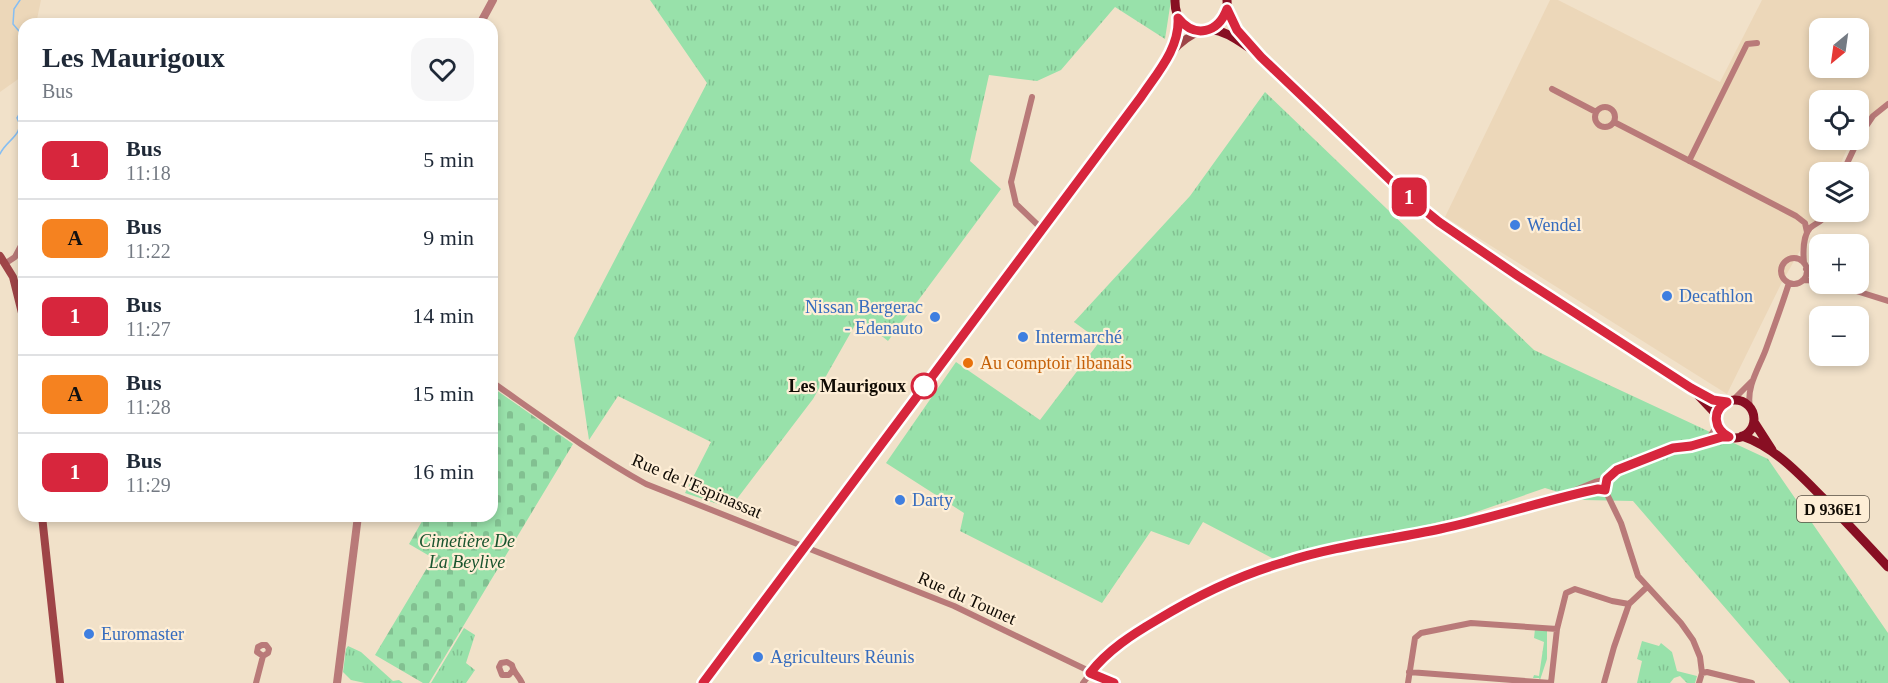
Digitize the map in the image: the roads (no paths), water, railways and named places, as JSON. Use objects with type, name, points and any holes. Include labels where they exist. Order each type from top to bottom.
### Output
[{"type":"main road","points":[[1166,60],[1178,32],[1175,0]]},
{"type":"main road","points":[[703,683],[806,548],[1141,97],[1166,60],[1187,37],[1218,25],[1224,18],[1227,5]]},
{"type":"main road","points":[[1227,5],[1237,30],[1261,57],[1399,189],[1439,222],[1691,388],[1713,400],[1745,403],[1752,412],[1754,422],[1751,428],[1742,436],[1729,437],[1723,434],[1714,412],[1691,388]]},
{"type":"main road","points":[[1178,18],[1188,27],[1218,30],[1232,36],[1261,57]]},
{"type":"main road","points":[[0,256],[14,277],[18,295]]},
{"type":"main road","points":[[1716,420],[1719,408],[1730,401]]},
{"type":"main road","name":"D 936E1","points":[[1754,422],[1776,454],[1805,480],[1888,567]]},
{"type":"main road","name":"D 936E1","points":[[1742,436],[1776,454]]},
{"type":"main road","points":[[43,522],[60,683]]},
{"type":"street","points":[[483,18],[493,0]]},
{"type":"street","points":[[1689,161],[1747,44],[1757,43]]},
{"type":"street","points":[[1552,89],[1596,112]]},
{"type":"street","points":[[1032,97],[1011,182],[1016,204],[1042,229]]},
{"type":"street","points":[[1869,122],[1888,104]]},
{"type":"street","points":[[1602,107],[1611,109],[1614,113],[1614,122],[1607,127],[1602,127],[1595,121],[1596,112],[1602,107]]},
{"type":"street","points":[[1614,122],[1796,216],[1805,223],[1807,232],[1804,245],[1806,275],[1803,280]]},
{"type":"street","points":[[1807,232],[1820,222]]},
{"type":"street","points":[[1804,245],[1798,254],[1787,260],[1781,269],[1783,279],[1789,283],[1795,284],[1809,280]]},
{"type":"street","points":[[6,263],[15,257],[18,251]]},
{"type":"street","points":[[1792,258],[1799,259],[1809,269]]},
{"type":"street","points":[[1750,407],[1752,380],[1789,283]]},
{"type":"street","points":[[1866,294],[1888,301]]},
{"type":"street","points":[[1730,401],[1752,380]]},
{"type":"street","name":"Rue de l'Espinassat","points":[[498,386],[581,445],[630,475],[670,494],[806,548]]},
{"type":"street","points":[[1706,441],[1715,429],[1716,420]]},
{"type":"street","points":[[1083,683],[1098,663],[1134,633],[1184,603],[1253,572],[1329,550],[1441,529],[1528,507],[1607,479],[1617,470],[1662,451],[1729,437]]},
{"type":"street","points":[[1607,479],[1605,490],[1621,523],[1638,576],[1681,623],[1693,640],[1700,657],[1702,673],[1699,683]]},
{"type":"street","points":[[1556,498],[1598,489],[1605,490]]},
{"type":"street","points":[[337,683],[357,522]]},
{"type":"street","name":"Rue du Tounet","points":[[806,548],[954,606],[1114,683]]},
{"type":"street","points":[[1604,683],[1629,604],[1647,587]]},
{"type":"street","points":[[1409,672],[1551,683],[1557,629],[1564,599],[1570,591],[1575,589],[1629,604]]},
{"type":"street","points":[[1408,683],[1415,638],[1421,633],[1471,623],[1557,629]]},
{"type":"street","points":[[256,683],[262,656]]},
{"type":"street","points":[[513,670],[520,676],[522,683]]},
{"type":"street","points":[[1702,673],[1707,672],[1752,683]]},
{"type":"waterway","points":[[18,30],[13,24],[14,9],[20,0]]},
{"type":"waterway","points":[[18,116],[18,121]]},
{"type":"waterway","points":[[0,154],[18,130]]},
{"type":"place","name":"Wendel","points":[[1515,225]]},
{"type":"place","name":"Decathlon","points":[[1667,296]]},
{"type":"place","name":"Nissan Bergerac - Edenauto","points":[[935,317]]},
{"type":"place","name":"Intermarché","points":[[1023,337]]},
{"type":"place","name":"Au comptoir libanais","points":[[968,363]]},
{"type":"place","name":"Les Maurigoux","points":[[924,386]]},
{"type":"place","name":"Darty","points":[[900,500]]},
{"type":"place","name":"Euromaster","points":[[89,634]]},
{"type":"place","name":"Agriculteurs Réunis","points":[[758,657]]},
{"type":"park label","name":"Cimetière De La Beylive","points":[[467,551]]}]
